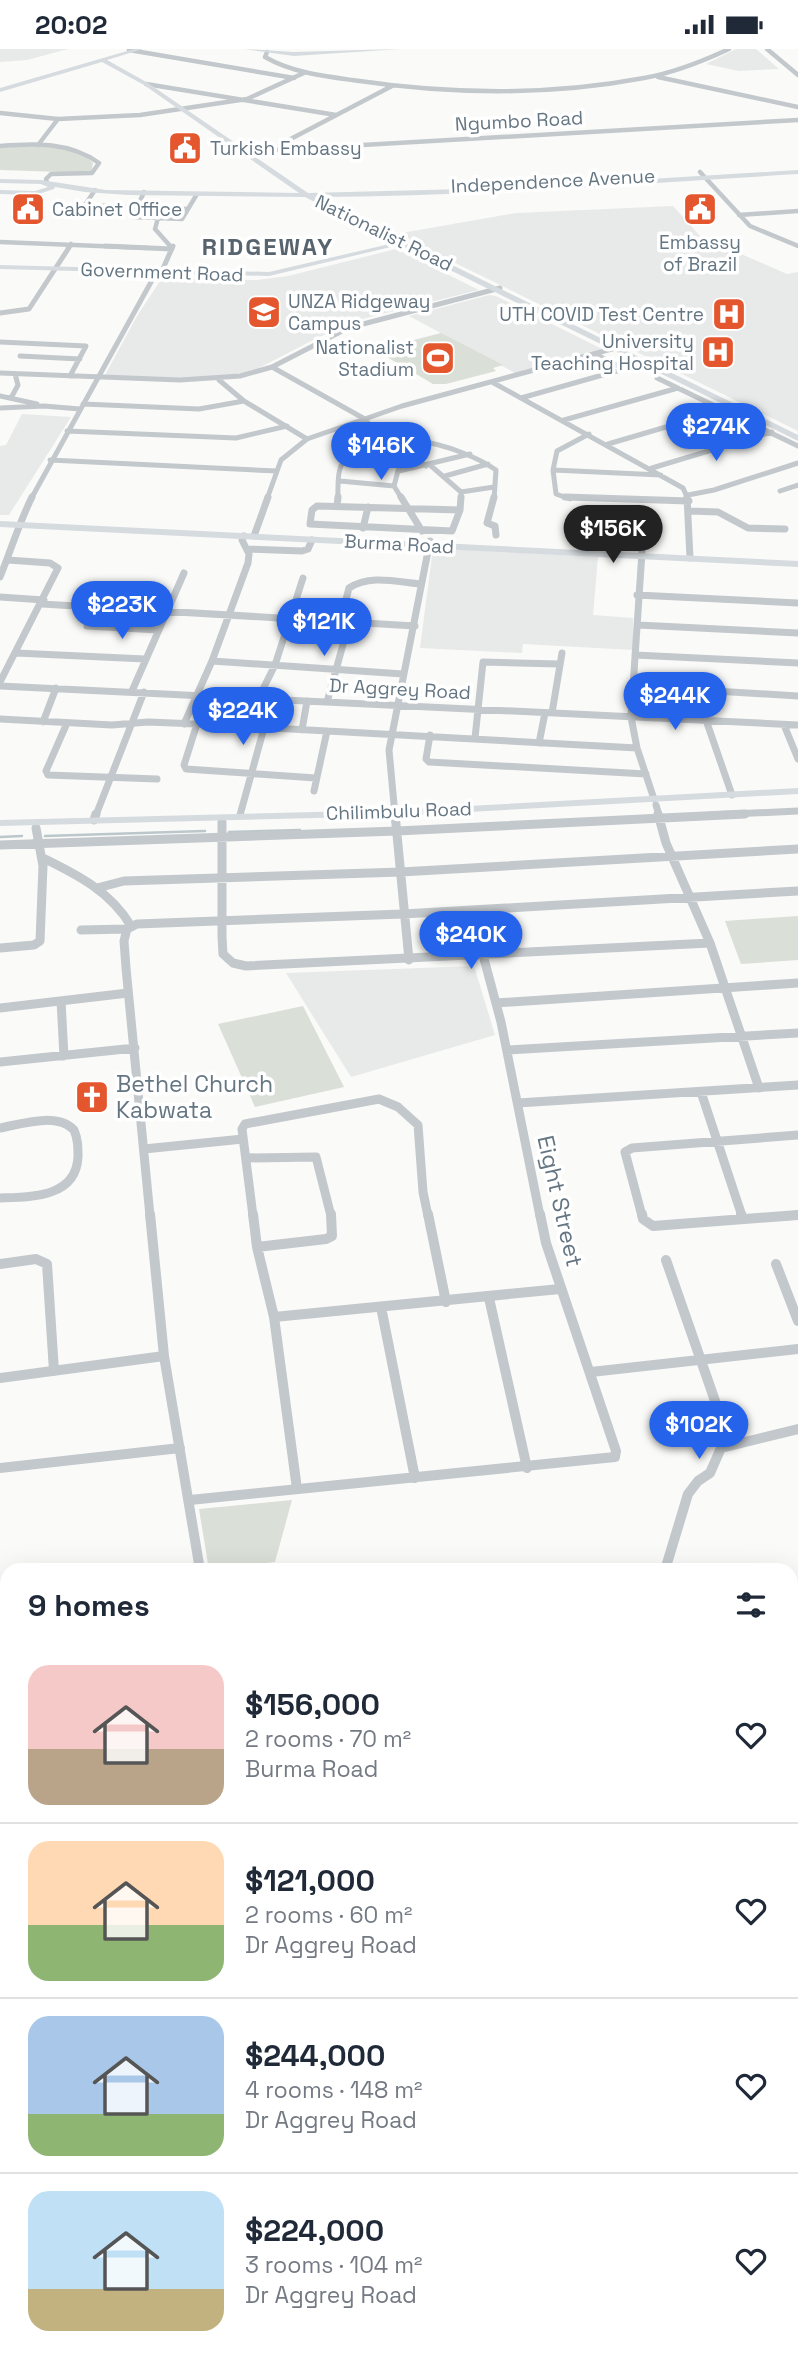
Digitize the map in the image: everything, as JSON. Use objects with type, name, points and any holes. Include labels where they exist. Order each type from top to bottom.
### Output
[{"type":"main road","points":[[0,89],[140,49]]},
{"type":"main road","points":[[247,49],[318,52],[397,49]]},
{"type":"main road","points":[[255,49],[318,52],[367,49]]},
{"type":"main road","points":[[103,59],[146,84],[308,196]]},
{"type":"main road","name":"Independence Avenue","points":[[702,175],[798,167]]},
{"type":"main road","name":"Independence Avenue","points":[[308,196],[798,172]]},
{"type":"main road","name":"Independence Avenue","points":[[0,181],[47,183],[95,190],[365,197],[526,185]]},
{"type":"main road","points":[[43,192],[52,188],[47,183]]},
{"type":"main road","points":[[252,196],[279,190],[286,183]]},
{"type":"main road","name":"Independence Avenue","points":[[0,192],[43,192],[74,188]]},
{"type":"main road","name":"Nationalist Road","points":[[308,196],[402,243]]},
{"type":"main road","name":"Nationalist Road","points":[[308,196],[798,436]]},
{"type":"main road","points":[[336,208],[343,201],[365,197]]},
{"type":"main road","name":"Government Road","points":[[0,267],[270,274],[402,243]]},
{"type":"main road","name":"Burma Road","points":[[0,522],[798,562]]},
{"type":"main road","name":"Burma Road","points":[[251,535],[312,540],[430,543]]},
{"type":"main road","name":"Chilimbulu Road","points":[[655,802],[798,792]]},
{"type":"main road","name":"Chilimbulu Road","points":[[0,829],[798,797]]},
{"type":"main road","name":"Chilimbulu Road","points":[[0,823],[240,816],[395,815]]},
{"type":"street","points":[[268,50],[265,57],[269,60],[306,72],[393,86],[513,89],[588,85],[654,76],[702,62],[729,49]]},
{"type":"street","points":[[767,49],[798,75]]},
{"type":"street","points":[[131,50],[294,78]]},
{"type":"street","points":[[0,113],[58,119],[118,117],[247,99],[306,72]]},
{"type":"street","points":[[654,76],[798,107]]},
{"type":"street","points":[[146,84],[336,115]]},
{"type":"street","points":[[284,148],[283,143],[393,86]]},
{"type":"street","points":[[38,145],[58,119]]},
{"type":"street","name":"Ngumbo Road","points":[[241,152],[798,120]]},
{"type":"street","points":[[0,146],[38,145],[77,151],[99,163],[92,173],[58,173],[48,176],[47,183]]},
{"type":"street","points":[[267,169],[275,168]]},
{"type":"street","points":[[702,175],[754,228],[798,247]]},
{"type":"street","points":[[95,190],[85,205],[188,209]]},
{"type":"street","points":[[144,192],[133,217],[182,219],[197,194]]},
{"type":"street","points":[[739,215],[798,211]]},
{"type":"street","points":[[0,577],[20,523],[51,460],[172,249],[171,242],[155,229],[158,218]]},
{"type":"street","points":[[0,242],[172,249]]},
{"type":"street","points":[[0,313],[28,310],[71,244]]},
{"type":"street","points":[[0,373],[219,380],[272,367],[348,328],[497,289]]},
{"type":"street","points":[[0,342],[86,346],[70,376]]},
{"type":"street","points":[[184,724],[212,661],[248,563],[248,549],[242,540],[251,535],[286,454],[307,439],[363,418],[617,348]]},
{"type":"street","points":[[521,398],[624,369],[595,354]]},
{"type":"street","points":[[20,356],[80,359]]},
{"type":"street","points":[[272,367],[363,418],[384,438],[445,476],[461,492],[460,510],[452,531],[310,524],[313,508],[337,506],[460,510]]},
{"type":"street","points":[[14,399],[18,385],[15,373]]},
{"type":"street","points":[[657,378],[798,446]]},
{"type":"street","points":[[219,380],[244,401],[307,439]]},
{"type":"street","points":[[492,382],[589,433],[683,488],[689,498],[690,556]]},
{"type":"street","points":[[564,420],[678,388]]},
{"type":"street","points":[[0,398],[42,406]]},
{"type":"street","points":[[0,408],[42,406],[200,409],[244,401]]},
{"type":"street","points":[[608,444],[724,409]]},
{"type":"street","points":[[67,431],[236,438],[287,426]]},
{"type":"street","points":[[652,468],[772,432]]},
{"type":"street","points":[[589,433],[560,447],[555,457],[555,490],[561,497],[689,498],[798,463]]},
{"type":"street","points":[[337,506],[340,481],[338,474],[342,462],[367,446],[384,438],[437,443],[470,454],[496,470],[494,504],[487,523],[495,526],[496,535]]},
{"type":"street","points":[[367,446],[396,464],[399,471],[394,486]]},
{"type":"street","points":[[399,471],[470,454]]},
{"type":"street","points":[[51,460],[277,471]]},
{"type":"street","points":[[445,476],[488,464]]},
{"type":"street","points":[[554,470],[663,475]]},
{"type":"street","points":[[340,481],[394,486]]},
{"type":"street","points":[[780,491],[798,485]]},
{"type":"street","points":[[394,486],[422,531]]},
{"type":"street","points":[[461,492],[494,487]]},
{"type":"street","points":[[363,528],[368,507]]},
{"type":"street","points":[[690,511],[718,512],[748,528],[785,529]]},
{"type":"street","points":[[248,549],[302,551],[308,549],[312,540]]},
{"type":"street","points":[[409,960],[388,762],[390,734],[415,626],[430,543]]},
{"type":"street","points":[[642,553],[637,595],[638,625],[631,717],[636,748],[658,818],[710,943],[759,1088]]},
{"type":"street","points":[[0,684],[43,602],[57,566],[50,563],[8,560]]},
{"type":"street","points":[[132,691],[184,573]]},
{"type":"street","points":[[252,727],[258,699],[275,665],[303,579]]},
{"type":"street","points":[[340,622],[349,588],[353,584],[366,581],[421,584]]},
{"type":"street","points":[[637,595],[798,603]]},
{"type":"street","points":[[0,597],[166,613],[415,626]]},
{"type":"street","points":[[327,702],[349,623]]},
{"type":"street","points":[[638,625],[798,633]]},
{"type":"street","points":[[87,626],[158,630]]},
{"type":"street","points":[[16,653],[145,659]]},
{"type":"street","points":[[540,743],[562,653]]},
{"type":"street","points":[[635,655],[798,663]]},
{"type":"street","points":[[212,661],[403,674]]},
{"type":"street","points":[[475,738],[483,661],[559,664]]},
{"type":"street","name":"Dr Aggrey Road","points":[[0,684],[798,725]]},
{"type":"street","points":[[633,686],[798,696]]},
{"type":"street","points":[[43,722],[56,688]]},
{"type":"street","points":[[94,820],[144,692]]},
{"type":"street","points":[[302,730],[307,701]]},
{"type":"street","points":[[706,720],[732,795]]},
{"type":"street","points":[[1,721],[197,724],[636,748]]},
{"type":"street","points":[[67,723],[46,773],[53,776],[157,779]]},
{"type":"street","points":[[197,724],[184,765],[186,769],[316,778]]},
{"type":"street","points":[[784,725],[798,759]]},
{"type":"street","points":[[240,816],[264,728]]},
{"type":"street","points":[[314,791],[327,731]]},
{"type":"street","points":[[430,735],[426,759],[429,762],[646,774]]},
{"type":"street","points":[[0,845],[397,831],[798,811]]},
{"type":"street","points":[[222,822],[220,920],[223,954],[233,963],[246,966],[409,960],[710,943]]},
{"type":"street","points":[[0,948],[34,945],[40,941],[43,858],[35,843],[36,828]]},
{"type":"street","points":[[97,888],[124,881],[401,872],[798,849]]},
{"type":"street","points":[[43,858],[97,888],[123,912],[129,927],[124,941],[128,993],[164,1356],[199,1563]]},
{"type":"street","points":[[81,930],[220,920],[403,914],[798,891]]},
{"type":"street","name":"Eight Street","points":[[483,955],[507,1050],[546,1243],[616,1451],[615,1457],[606,1460],[527,1468]]},
{"type":"street","points":[[496,1003],[798,983]]},
{"type":"street","points":[[0,1008],[128,993]]},
{"type":"street","points":[[61,1001],[64,1056]]},
{"type":"street","points":[[507,1050],[798,1034]]},
{"type":"street","points":[[0,1062],[135,1048]]},
{"type":"street","points":[[518,1103],[798,1085]]},
{"type":"street","points":[[701,1092],[720,1142],[743,1219]]},
{"type":"street","points":[[298,1489],[274,1317],[257,1247],[242,1129],[245,1124],[379,1099],[412,1117],[418,1125],[423,1192],[446,1302]]},
{"type":"street","points":[[0,1128],[37,1123],[66,1124],[73,1128],[78,1139],[79,1156],[75,1172],[59,1191],[50,1195],[0,1198]]},
{"type":"street","points":[[798,1135],[632,1148],[625,1152],[643,1219],[653,1226],[798,1215]]},
{"type":"street","points":[[144,1149],[243,1139]]},
{"type":"street","points":[[247,1158],[316,1157],[329,1201],[333,1231],[332,1236],[326,1238],[257,1247]]},
{"type":"street","points":[[0,1264],[37,1259],[47,1264],[54,1371]]},
{"type":"street","points":[[666,1260],[730,1444]]},
{"type":"street","points":[[776,1264],[798,1321]]},
{"type":"street","points":[[274,1317],[560,1289]]},
{"type":"street","points":[[190,1500],[527,1468],[489,1298]]},
{"type":"street","points":[[381,1307],[415,1478]]},
{"type":"street","points":[[590,1372],[798,1349]]},
{"type":"street","points":[[0,1378],[164,1356]]},
{"type":"street","points":[[668,1563],[688,1494],[698,1481],[710,1473],[720,1448],[796,1429]]},
{"type":"street","points":[[0,1468],[180,1448]]},
{"type":"shaded area","points":[[0,49],[68,49],[27,60],[0,62]]},
{"type":"shaded area","points":[[736,49],[756,49],[779,69],[739,71],[706,64]]},
{"type":"shaded area","points":[[0,147],[66,149],[81,154],[93,163],[91,173],[0,170]]},
{"type":"shaded area","name":"University Teaching Hospital","points":[[673,206],[700,236],[787,274],[798,272],[798,431],[396,234],[516,213]]},
{"type":"shaded area","name":"UNZA Ridgeway Campus","points":[[396,249],[479,290],[362,319],[317,338],[257,369],[224,377],[168,380],[105,375],[137,316],[162,278],[257,280],[288,276]]},
{"type":"shaded area","points":[[489,295],[496,296],[602,349],[517,374],[409,316]]},
{"type":"shaded area","name":"Nationalist Stadium","points":[[441,333],[503,365],[493,368],[496,371],[446,384],[433,384],[375,350]]},
{"type":"shaded area","points":[[22,414],[71,417],[9,515],[0,515],[0,446],[6,445]]},
{"type":"shaded area","points":[[433,548],[598,557],[593,615],[633,618],[633,650],[523,644],[522,653],[420,648]]},
{"type":"shaded area","points":[[798,916],[798,960],[741,964],[725,921]]},
{"type":"shaded area","points":[[474,966],[495,1035],[351,1077],[286,973]]},
{"type":"shaded area","points":[[303,1006],[344,1087],[255,1107],[218,1024]]},
{"type":"shaded area","points":[[292,1500],[275,1562],[267,1563],[208,1563],[199,1509]]},
{"type":"waterway","points":[[229,832],[300,830]]},
{"type":"waterway","points":[[45,836],[205,831]]},
{"type":"waterway","points":[[0,837],[22,836]]},
{"type":"place","name":"Turkish Embassy","points":[[185,148]]},
{"type":"place","name":"Cabinet Office","points":[[28,209]]},
{"type":"place","name":"Embassy of Brazil","points":[[700,209]]},
{"type":"place","name":"UNZA Ridgeway Campus","points":[[264,312]]},
{"type":"place","name":"UTH COVID Test Centre","points":[[729,314]]},
{"type":"place","name":"University Teaching Hospital","points":[[718,352]]},
{"type":"place","name":"Nationalist Stadium","points":[[438,358]]},
{"type":"place","name":"Bethel Church Kabwata","points":[[92,1097]]},
{"type":"district","name":"RIDGEWAY","points":[[268,246]]}]
